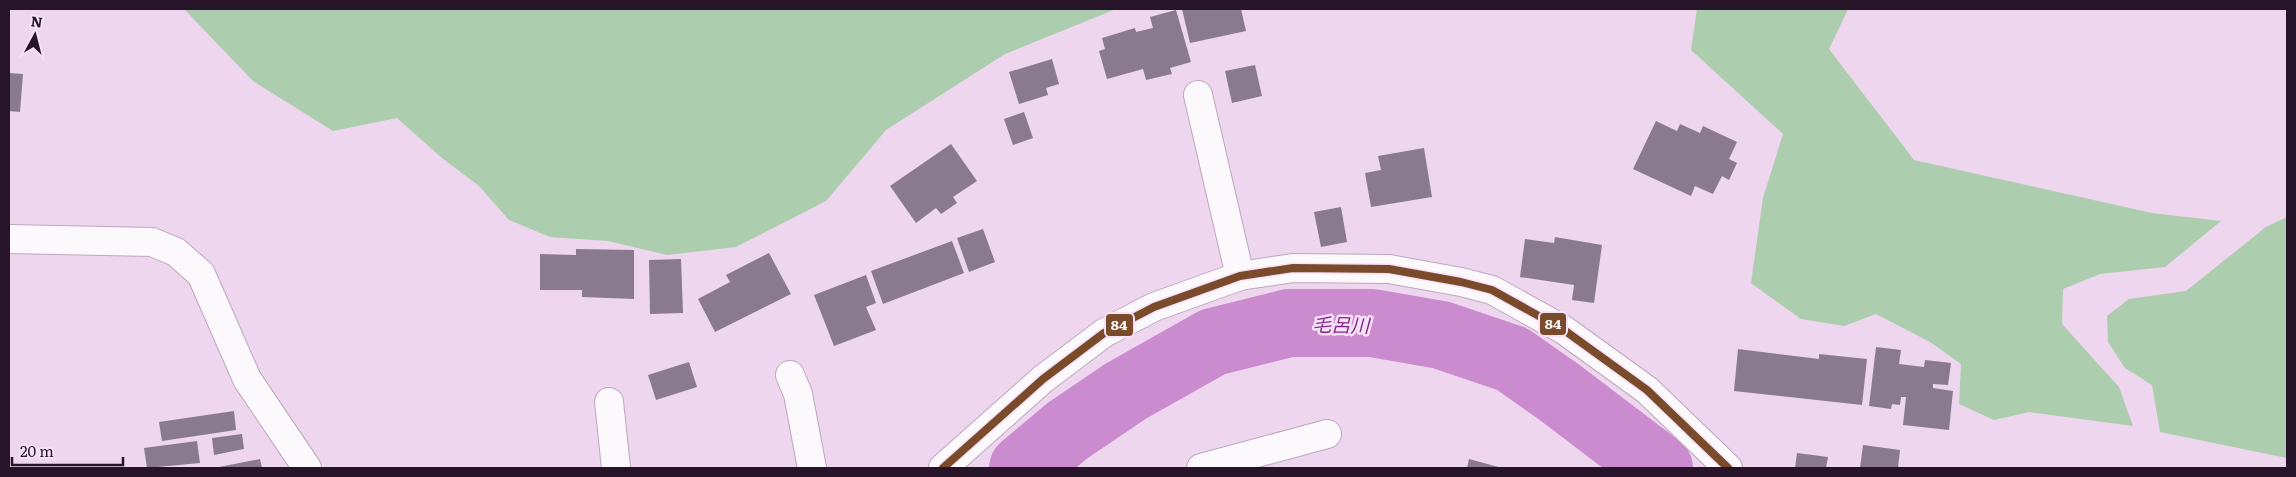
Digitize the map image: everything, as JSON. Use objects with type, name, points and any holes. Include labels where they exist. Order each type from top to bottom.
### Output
[{"type":"street","points":[[1198,95],[1240,276]]},
{"type":"street","points":[[9,239],[152,242],[176,252],[201,274],[247,379],[307,468]]},
{"type":"street","points":[[942,468],[1043,379],[1104,333],[1154,307],[1240,276],[1293,268],[1388,270],[1461,282],[1492,290],[1564,330],[1646,390],[1728,468]]},
{"type":"street","points":[[790,375],[798,394],[812,468]]},
{"type":"street","points":[[609,402],[616,468]]},
{"type":"street","points":[[1201,468],[1327,434]]},
{"type":"green space","points":[[184,9],[1116,9],[1005,54],[886,130],[826,201],[736,247],[667,255],[608,241],[550,237],[509,220],[479,186],[442,158],[397,118],[333,131],[253,81]]},
{"type":"green space","points":[[1697,9],[1848,9],[1829,49],[1914,160],[2152,213],[2221,221],[2165,267],[2100,274],[2063,289],[2062,324],[2119,387],[2133,426],[2029,412],[1994,420],[1959,404],[1961,364],[1930,342],[1876,314],[1844,326],[1801,319],[1751,283],[1763,198],[1783,134],[1691,50]]},
{"type":"green space","points":[[2287,217],[2287,458],[2160,432],[2152,385],[2125,368],[2108,342],[2107,316],[2129,299],[2186,291],[2266,227]]},
{"type":"building","points":[[1182,9],[1241,9],[1246,31],[1190,43]]},
{"type":"building","points":[[1176,10],[1191,62],[1170,68],[1172,74],[1146,80],[1143,69],[1107,79],[1099,51],[1105,49],[1102,38],[1135,28],[1136,32],[1153,28],[1150,17]]},
{"type":"building","points":[[1052,59],[1059,84],[1046,88],[1048,95],[1019,104],[1009,72]]},
{"type":"building","points":[[1255,65],[1262,96],[1232,103],[1225,71]]},
{"type":"building","points":[[9,73],[23,74],[20,112],[9,111]]},
{"type":"building","points":[[1024,112],[1033,138],[1013,145],[1004,119]]},
{"type":"building","points":[[1656,121],[1677,131],[1680,124],[1700,133],[1703,126],[1737,142],[1729,159],[1737,163],[1729,180],[1722,176],[1713,194],[1695,186],[1691,196],[1633,169]]},
{"type":"building","points":[[951,144],[977,181],[953,197],[957,203],[941,214],[936,208],[916,223],[890,186]]},
{"type":"building","points":[[1424,148],[1432,197],[1371,207],[1365,173],[1381,170],[1378,156]]},
{"type":"building","points":[[1341,207],[1347,242],[1321,247],[1314,212]]},
{"type":"building","points":[[983,229],[995,262],[969,272],[957,238]]},
{"type":"building","points":[[1555,237],[1602,245],[1594,303],[1572,300],[1574,285],[1520,277],[1525,239],[1554,243]]},
{"type":"building","points":[[952,241],[964,273],[883,304],[871,271]]},
{"type":"building","points":[[576,249],[634,250],[634,299],[582,297],[582,290],[540,290],[540,254],[576,255]]},
{"type":"building","points":[[769,253],[791,294],[715,332],[698,299],[730,282],[726,275]]},
{"type":"building","points":[[681,259],[683,313],[650,314],[649,260]]},
{"type":"building","points":[[866,275],[876,303],[866,307],[876,330],[834,346],[814,295]]},
{"type":"building","points":[[1876,347],[1901,350],[1899,364],[1924,367],[1925,360],[1951,363],[1948,385],[1933,384],[1933,388],[1953,391],[1949,430],[1903,425],[1906,397],[1901,397],[1900,405],[1892,404],[1891,409],[1869,406]]},
{"type":"building","points":[[1738,349],[1819,359],[1819,354],[1867,359],[1862,405],[1734,391]]},
{"type":"building","points":[[689,362],[697,387],[656,400],[648,375]]},
{"type":"building","points":[[234,411],[236,430],[162,441],[159,422]]},
{"type":"building","points":[[242,434],[244,449],[214,455],[212,438]]},
{"type":"building","points":[[197,441],[200,463],[147,468],[144,448]]},
{"type":"building","points":[[1863,445],[1900,450],[1898,468],[1860,468]]},
{"type":"building","points":[[1797,453],[1828,457],[1826,468],[1795,468]]},
{"type":"building","points":[[260,459],[262,468],[219,468],[219,467]]},
{"type":"building","points":[[1469,459],[1502,468],[1467,468]]},
{"type":"waterway","name":"毛呂川","points":[[1023,468],[1067,431],[1126,391],[1213,342],[1289,323],[1372,323],[1441,335],[1512,359],[1659,468]]},
{"type":"transit line","name":"84","points":[[943,468],[1043,379],[1104,333],[1154,307],[1240,276],[1293,268],[1389,269],[1461,282],[1492,290],[1564,330],[1647,390],[1728,468]]}]
